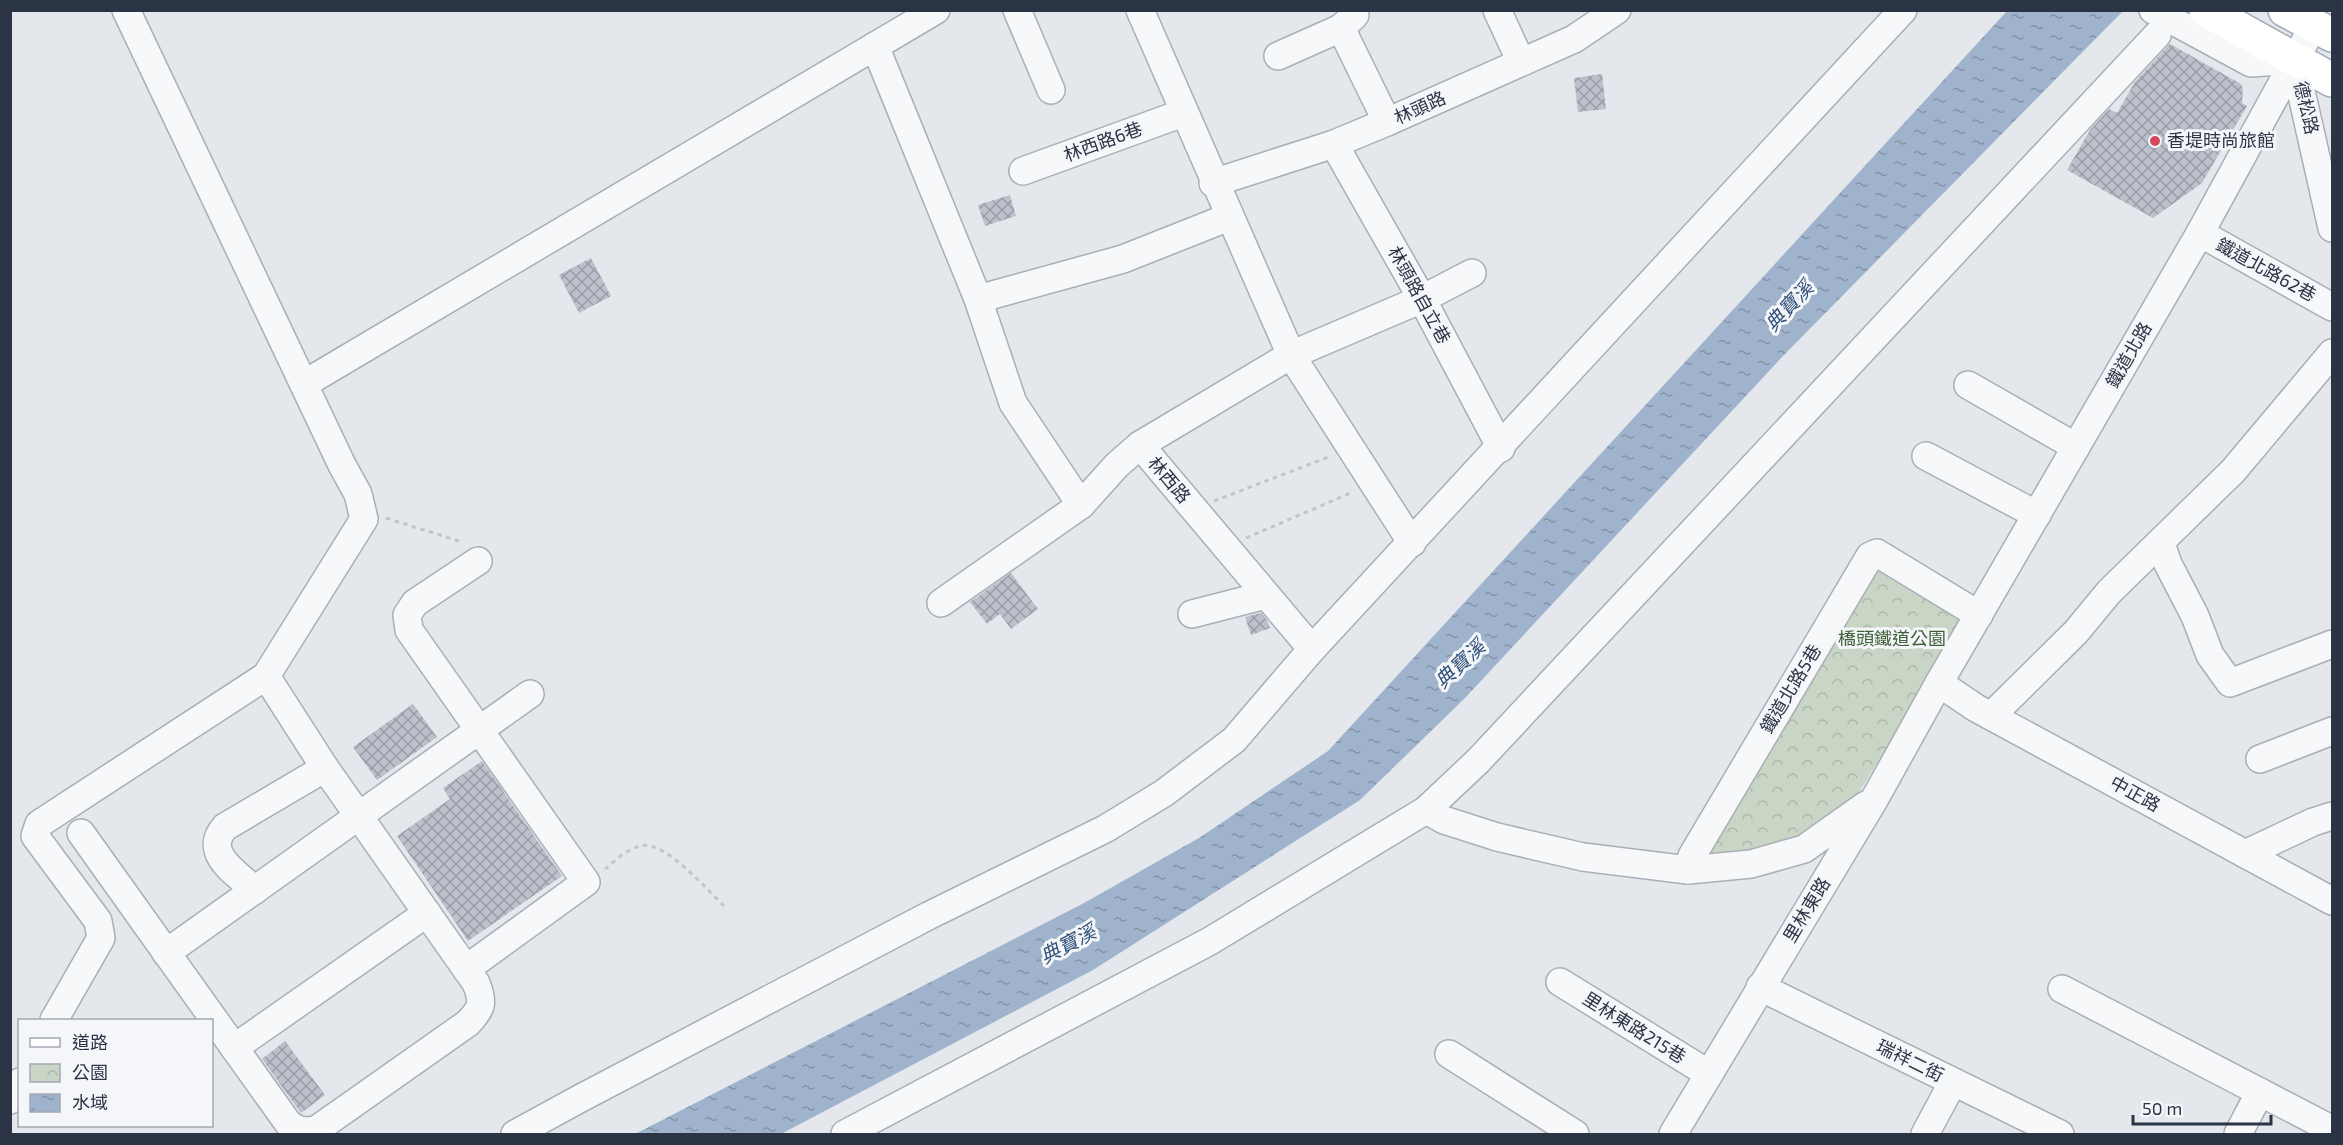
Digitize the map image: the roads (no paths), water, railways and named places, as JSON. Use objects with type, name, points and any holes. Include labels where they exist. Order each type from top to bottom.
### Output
[{"type":"main road","points":[[2206,10],[2332,80]]},
{"type":"street","points":[[55,1019],[101,938],[98,921],[35,836],[39,824],[266,676],[364,519],[358,494],[126,10]]},
{"type":"street","points":[[304,384],[936,10]]},
{"type":"street","points":[[1017,10],[1051,90]]},
{"type":"street","points":[[1140,10],[1291,356],[1412,543]]},
{"type":"street","points":[[1497,10],[1521,63]]},
{"type":"street","name":"林頭路","points":[[1214,183],[1334,144],[1387,122],[1574,39],[1617,10]]},
{"type":"street","points":[[515,1134],[928,916],[1105,829],[1164,793],[1234,740],[1312,649],[1904,10]]},
{"type":"street","points":[[1278,56],[1347,19],[1387,122]]},
{"type":"street","name":"鐵道北路","points":[[1939,683],[2200,233],[2294,60],[2307,20]]},
{"type":"street","points":[[845,1134],[1210,941],[1426,810],[1486,753],[2160,22],[2251,63],[2294,60]]},
{"type":"street","points":[[875,46],[978,299],[1013,403],[1081,505]]},
{"type":"street","name":"德松路","points":[[2294,60],[2332,228]]},
{"type":"street","name":"林西路6巷","points":[[1023,171],[1184,113]]},
{"type":"street","name":"林頭路自立巷","points":[[1334,144],[1422,299],[1500,448]]},
{"type":"street","points":[[978,299],[1124,259],[1229,217]]},
{"type":"street","name":"鐵道北路62巷","points":[[2200,233],[2332,308]]},
{"type":"street","name":"林西路","points":[[1312,649],[1140,445],[1291,356],[1422,299],[1472,273]]},
{"type":"street","points":[[1991,716],[2076,632],[2109,592],[2233,471],[2332,353]]},
{"type":"street","points":[[1968,386],[2076,447]]},
{"type":"street","points":[[941,603],[1081,505],[1117,465],[1140,445]]},
{"type":"street","points":[[1926,456],[2037,515]]},
{"type":"street","points":[[2161,543],[2168,564],[2195,615],[2210,655],[2230,683],[2332,644]]},
{"type":"street","points":[[466,969],[586,882],[409,630],[407,615],[415,603],[470,552]]},
{"type":"street","name":"鐵道北路5巷","points":[[1688,870],[1692,856],[1870,556],[1877,554],[1979,615]]},
{"type":"street","points":[[1191,614],[1266,595]]},
{"type":"street","points":[[81,833],[295,1130],[305,1132],[316,1130],[474,1017],[480,1011],[482,997],[476,983],[325,768],[266,676]]},
{"type":"street","name":"中正路","points":[[1939,683],[1969,704],[2245,854],[2331,898]]},
{"type":"street","name":"里林東路","points":[[1673,1134],[1874,800],[1939,683]]},
{"type":"street","points":[[166,953],[530,694]]},
{"type":"street","points":[[2260,759],[2332,731]]},
{"type":"street","points":[[255,890],[221,859],[217,847],[218,835],[225,827],[325,768]]},
{"type":"street","points":[[1426,810],[1444,820],[1497,837],[1583,857],[1688,870],[1751,864],[1804,849],[1874,800]]},
{"type":"street","points":[[2245,854],[2313,822],[2332,816]]},
{"type":"street","points":[[234,1048],[427,914]]},
{"type":"street","name":"里林東路215巷","points":[[1560,982],[1709,1074]]},
{"type":"street","name":"瑞祥二街","points":[[1760,987],[2060,1134]]},
{"type":"street","points":[[2062,989],[2329,1128]]},
{"type":"street","points":[[1449,1054],[1575,1134]]},
{"type":"street","points":[[1925,1134],[1953,1082]]},
{"type":"street","points":[[10,1100],[18,1086]]},
{"type":"street","points":[[2238,1134],[2260,1092]]},
{"type":"water","name":"典寶溪","points":[[2007,11],[2123,11],[1782,357],[1465,698],[1360,800],[1093,970],[781,1134],[635,1134],[1084,903],[1199,838],[1328,751]]},
{"type":"place","name":"香堤時尚旅館","points":[[2155,141]]},
{"type":"park label","name":"橋頭鐵道公園","points":[[1892,639]]}]
